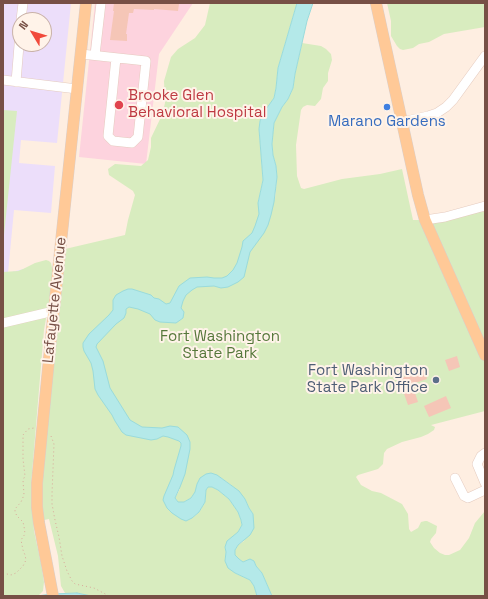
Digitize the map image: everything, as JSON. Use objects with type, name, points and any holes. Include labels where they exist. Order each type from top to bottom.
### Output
[{"type":"main road","name":"Lafayette Avenue","points":[[52,593],[39,523],[37,495],[39,455],[86,3]]},
{"type":"main road","points":[[376,3],[418,195],[425,220],[485,355]]},
{"type":"street","points":[[96,55],[101,3]]},
{"type":"street","points":[[16,82],[18,52]]},
{"type":"street","points":[[81,54],[146,61],[138,138],[132,143],[113,141],[108,136],[116,58]]},
{"type":"street","points":[[402,122],[437,113],[446,107],[453,100],[485,56]]},
{"type":"street","points":[[3,80],[77,89]]},
{"type":"street","points":[[425,220],[445,217],[485,206]]},
{"type":"street","points":[[3,323],[54,311]]},
{"type":"street","points":[[485,453],[481,456],[477,464],[485,483]]},
{"type":"street","points":[[455,478],[464,496],[468,498],[485,490]]},
{"type":"path","points":[[3,573],[11,575],[16,573],[23,566],[26,560],[22,550],[21,540],[25,534],[24,526],[23,522],[17,516],[15,509],[21,502],[24,495],[23,480],[25,476],[23,435],[28,429],[37,429]]},
{"type":"path","points":[[49,434],[52,437],[54,444],[52,494],[53,511],[60,537],[62,556],[66,572],[75,584],[94,588],[109,596]]},
{"type":"shaded area","points":[[3,3],[71,3],[57,143],[21,140],[19,163],[55,166],[51,213],[14,210],[8,273],[46,263],[3,467]]},
{"type":"shaded area","name":"Brooke Glen Behavioral Hospital","points":[[95,3],[193,3],[159,54],[146,164],[79,157]]},
{"type":"green space","name":"Fort Washington State Park","points":[[210,3],[297,3],[278,68],[274,98],[260,121],[259,129],[263,180],[258,203],[275,199],[277,177],[272,144],[274,123],[293,88],[302,43],[321,46],[331,54],[332,60],[328,73],[328,81],[323,88],[321,99],[315,106],[307,105],[301,110],[296,145],[297,176],[301,188],[304,189],[342,179],[380,174],[402,169],[413,220],[433,220],[485,211],[485,411],[431,425],[435,427],[434,430],[428,434],[402,442],[387,449],[384,453],[383,464],[378,469],[356,477],[361,485],[402,504],[408,514],[409,529],[411,532],[418,528],[421,522],[425,521],[437,526],[436,533],[430,542],[434,548],[445,555],[449,555],[460,550],[469,538],[475,523],[485,511],[485,596],[272,596],[262,573],[254,561],[248,560],[243,562],[235,555],[235,550],[238,545],[244,541],[253,514],[245,499],[231,485],[221,478],[197,484],[195,493],[191,498],[184,502],[178,502],[175,498],[180,489],[166,491],[192,518],[199,512],[205,502],[206,490],[208,487],[218,490],[229,499],[238,512],[242,525],[225,547],[225,561],[235,573],[250,580],[254,586],[257,596],[91,596],[77,593],[65,593],[61,586],[58,556],[49,519],[44,520],[40,502],[65,249],[125,235],[135,195],[133,191],[109,175],[108,169],[115,164],[141,166],[148,160],[151,147],[151,138],[162,115],[165,103],[164,81],[171,57],[178,49],[195,38],[205,25]]},
{"type":"green space","points":[[387,3],[485,3],[485,27],[444,34],[429,42],[403,50],[397,46],[391,36],[391,21]]},
{"type":"green space","points":[[3,110],[17,111],[4,235],[3,235]]},
{"type":"green space","points":[[46,260],[51,263],[53,272],[44,330],[31,485],[34,531],[44,582],[43,591],[38,596],[3,596],[3,272],[18,271],[35,263]]},
{"type":"water","points":[[297,3],[313,3],[307,21],[293,88],[274,123],[272,144],[277,177],[271,215],[264,233],[250,252],[244,277],[228,287],[197,287],[192,290],[186,295],[183,301],[181,308],[184,312],[183,318],[176,323],[160,322],[155,320],[150,314],[129,307],[126,309],[124,318],[116,324],[97,344],[96,347],[103,361],[110,388],[130,420],[142,427],[178,427],[187,435],[190,442],[190,449],[185,474],[175,498],[178,502],[184,502],[191,498],[200,478],[211,473],[217,475],[239,491],[245,499],[253,514],[254,528],[250,535],[238,545],[235,550],[235,555],[243,562],[250,559],[254,561],[262,573],[272,596],[257,596],[254,586],[250,580],[228,568],[225,561],[225,547],[227,541],[238,532],[242,525],[238,512],[229,499],[212,487],[208,487],[206,490],[205,502],[199,512],[186,521],[172,513],[167,508],[163,500],[173,475],[181,443],[163,436],[151,440],[126,435],[122,432],[95,389],[91,363],[84,351],[83,343],[89,334],[113,310],[113,300],[116,295],[123,291],[132,289],[151,295],[166,304],[170,303],[179,286],[190,278],[222,278],[227,276],[233,270],[237,263],[243,241],[252,233],[259,214],[258,203],[263,180],[259,129],[260,121],[264,112],[274,98],[278,68]]},
{"type":"water","points":[[77,593],[91,596],[37,596],[52,594]]},
{"type":"building","points":[[114,3],[179,4],[178,11],[134,9],[133,13],[129,13],[126,34],[127,41],[110,40]]},
{"type":"building","points":[[457,356],[460,367],[449,371],[445,360]]},
{"type":"building","points":[[424,369],[427,379],[412,384],[418,402],[408,405],[402,388],[404,388],[401,378]]},
{"type":"building","points":[[446,396],[451,408],[429,417],[424,406]]},
{"type":"place","name":"Brooke Glen Behavioral Hospital","points":[[119,105]]},
{"type":"place","name":"Marano Gardens","points":[[387,107]]},
{"type":"place","name":"Fort Washington State Park Office","points":[[436,380]]}]
